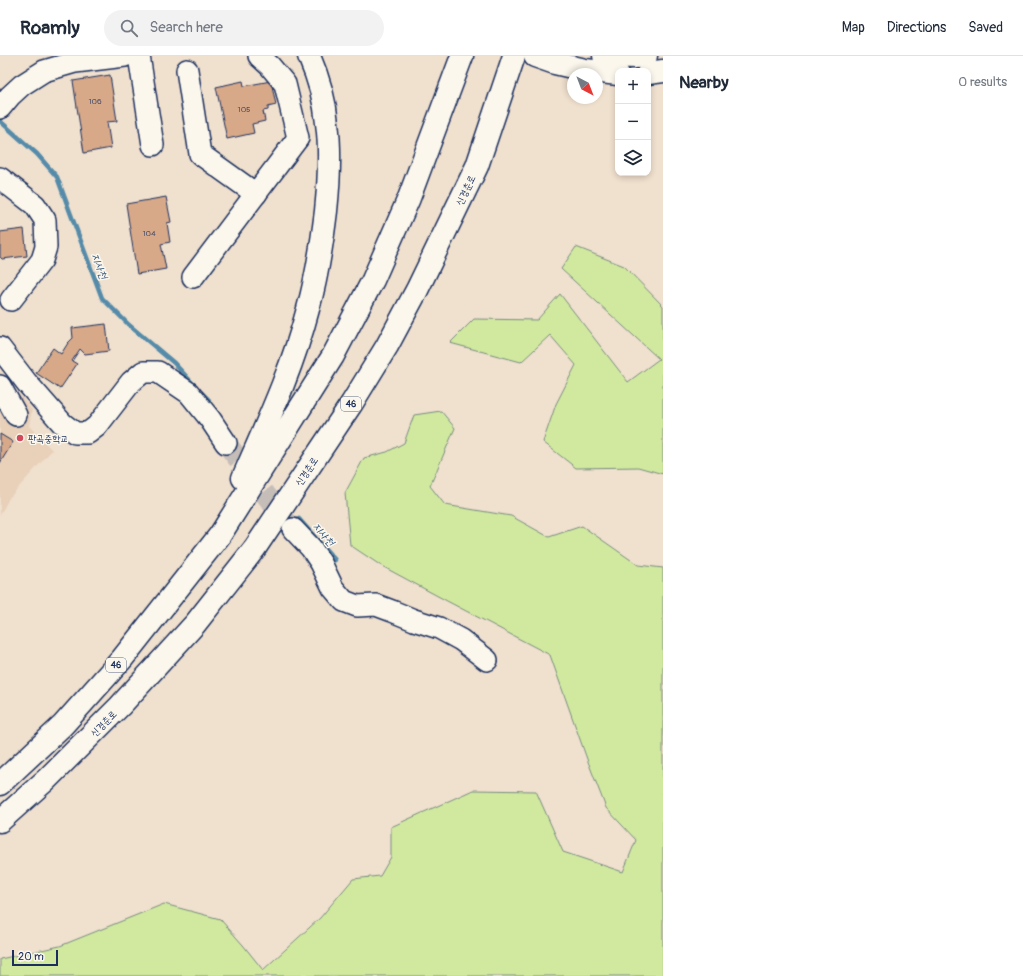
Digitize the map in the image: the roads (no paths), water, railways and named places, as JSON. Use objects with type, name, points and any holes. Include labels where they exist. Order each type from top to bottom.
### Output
[{"type":"highway","name":"46","points":[[220,535],[297,346],[308,310],[322,246],[330,156],[323,98],[318,78],[309,56]]},
{"type":"highway","name":"46","points":[[0,784],[62,725],[122,659],[220,535],[334,356],[373,280],[409,198],[462,56]]},
{"type":"highway","name":"46","points":[[514,69],[529,56]]},
{"type":"highway","points":[[536,56],[585,70],[615,74]]},
{"type":"highway","points":[[604,56],[646,56]]},
{"type":"highway","name":"신경춘로","points":[[0,821],[47,779],[120,706],[195,624],[255,548],[352,403],[387,346],[477,166],[514,69]]},
{"type":"highway","points":[[651,73],[663,71]]},
{"type":"lane","points":[[5,102],[22,84],[44,71],[50,62],[75,62],[125,56]]},
{"type":"lane","points":[[139,56],[153,145]]},
{"type":"lane","points":[[193,277],[298,138],[285,84],[270,66],[259,56]]},
{"type":"lane","points":[[187,70],[200,154],[256,194]]},
{"type":"lane","points":[[0,178],[35,205],[45,220],[46,246],[42,260],[11,300]]},
{"type":"lane","points":[[0,348],[27,383],[62,423],[75,434],[88,434],[98,426],[131,382],[143,372],[158,372],[189,393],[210,419],[226,443]]},
{"type":"lane","points":[[0,386],[16,415]]},
{"type":"lane","points":[[293,529],[311,548],[321,563],[333,588],[344,601],[357,606],[376,606],[439,628],[461,640],[487,660]]},
{"type":"waterway","name":"지사천","points":[[0,121],[37,154],[57,177],[102,298],[129,325],[174,363],[195,386]]},
{"type":"waterway","name":"지사천","points":[[202,393],[209,400]]},
{"type":"waterway","name":"지사천","points":[[299,519],[335,560]]},
{"type":"tunnel","points":[[226,443],[289,525]]},
{"type":"place","name":"판곡중학교","points":[[20,438]]}]
